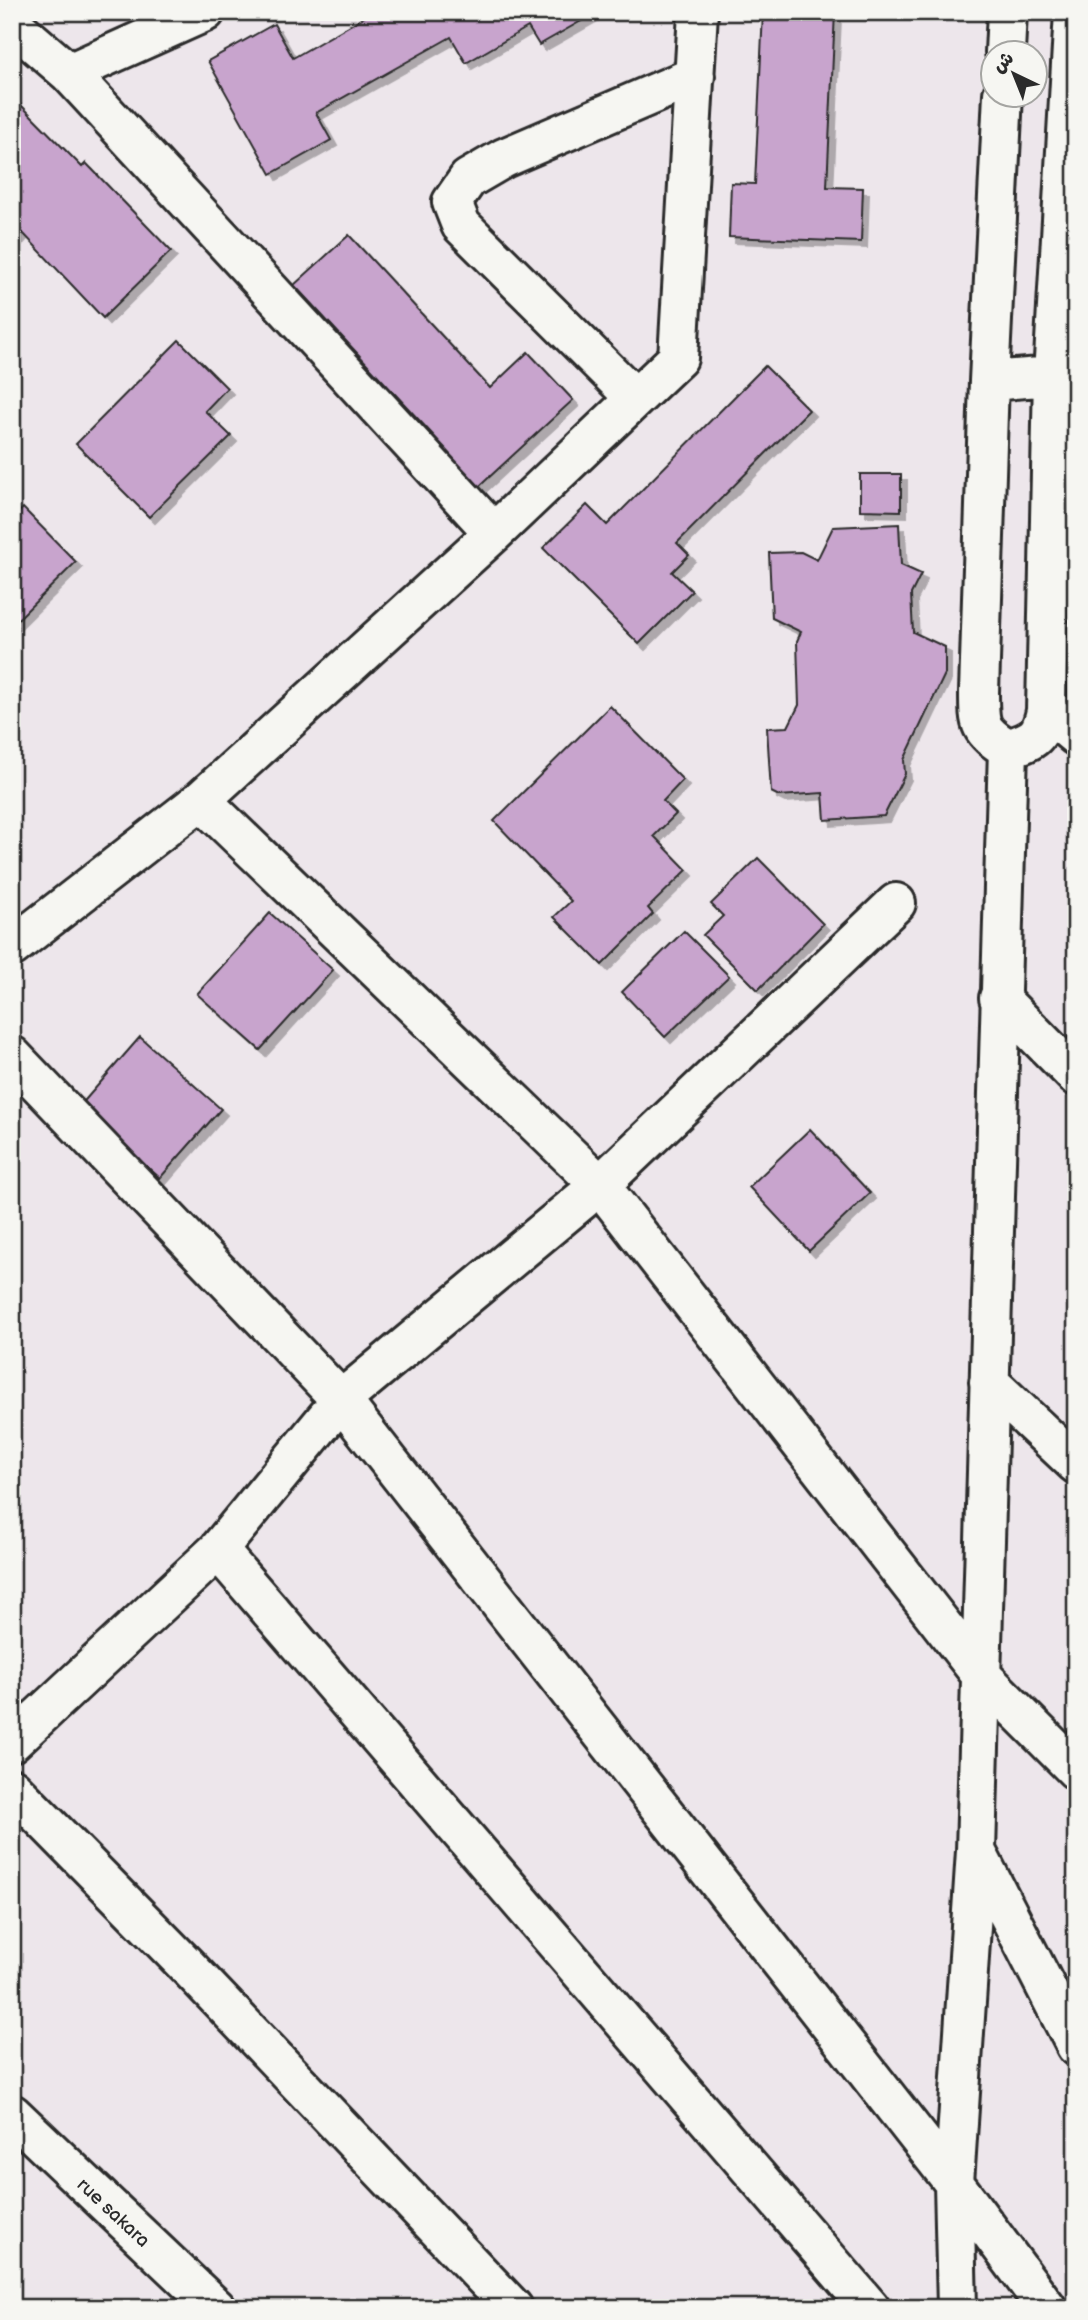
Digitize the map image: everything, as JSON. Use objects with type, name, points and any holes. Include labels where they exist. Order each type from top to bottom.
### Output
[{"type":"street","points":[[69,73],[205,12]]},
{"type":"street","points":[[12,947],[201,800],[494,533],[678,358],[698,12]]},
{"type":"street","points":[[1006,38],[1007,12]]},
{"type":"street","points":[[1008,749],[1030,741],[1042,728],[1046,695],[1064,364],[1074,12]]},
{"type":"street","points":[[12,24],[69,73],[494,533]]},
{"type":"street","points":[[635,398],[461,225],[452,202],[468,179],[503,158],[695,76]]},
{"type":"street","points":[[1002,108],[989,381],[979,719],[985,733],[1008,749]]},
{"type":"street","points":[[989,381],[1064,364]]},
{"type":"street","points":[[1046,695],[1076,651]]},
{"type":"street","points":[[1046,695],[1076,736]]},
{"type":"street","points":[[957,2308],[954,2183],[976,1851],[1008,749]]},
{"type":"street","points":[[201,800],[600,1185],[981,1675],[1076,1770]]},
{"type":"street","points":[[12,1742],[218,1550],[341,1400],[600,1185],[896,903]]},
{"type":"street","points":[[999,998],[1076,1076]]},
{"type":"street","points":[[12,1056],[341,1400],[954,2183],[1047,2308]]},
{"type":"street","points":[[989,1382],[1076,1464]]},
{"type":"street","points":[[218,1550],[870,2308]]},
{"type":"street","points":[[12,1788],[513,2308]]},
{"type":"street","points":[[976,1851],[1076,2046]]},
{"type":"street","name":"rue sakara","points":[[12,2114],[216,2308]]},
{"type":"building","points":[[373,12],[597,12],[539,45],[528,27],[466,63],[451,37],[316,113],[331,140],[271,174],[208,61],[274,24],[293,58]]},
{"type":"building","points":[[763,12],[835,12],[827,187],[863,188],[861,242],[729,237],[731,183],[755,184]]},
{"type":"building","points":[[12,96],[82,167],[86,163],[171,251],[103,318],[22,232],[17,238],[12,233]]},
{"type":"building","points":[[349,235],[490,388],[528,352],[573,400],[471,494],[437,456],[445,448],[294,285]]},
{"type":"building","points":[[179,340],[227,388],[205,411],[231,436],[149,517],[76,444]]},
{"type":"building","points":[[765,366],[809,410],[677,543],[689,555],[672,572],[692,591],[639,644],[543,548],[587,505],[607,525]]},
{"type":"building","points":[[860,474],[901,474],[901,511],[860,510]]},
{"type":"building","points":[[23,508],[76,562],[12,625],[12,519]]},
{"type":"building","points":[[899,524],[901,565],[921,574],[911,594],[913,632],[945,647],[945,674],[904,760],[905,774],[884,816],[825,820],[823,793],[779,796],[771,792],[767,728],[788,727],[799,705],[797,641],[801,632],[772,618],[769,553],[801,552],[817,560],[833,527]]},
{"type":"building","points":[[610,706],[683,780],[663,801],[676,814],[654,836],[687,870],[648,908],[653,914],[602,965],[554,917],[571,901],[494,821]]},
{"type":"building","points":[[758,858],[823,924],[758,990],[703,935],[723,916],[711,904]]},
{"type":"building","points":[[270,913],[333,970],[260,1050],[197,994]]},
{"type":"building","points":[[684,931],[729,976],[665,1037],[622,992]]},
{"type":"building","points":[[140,1037],[221,1109],[160,1178],[79,1107]]},
{"type":"building","points":[[810,1129],[870,1193],[809,1251],[749,1187]]}]
